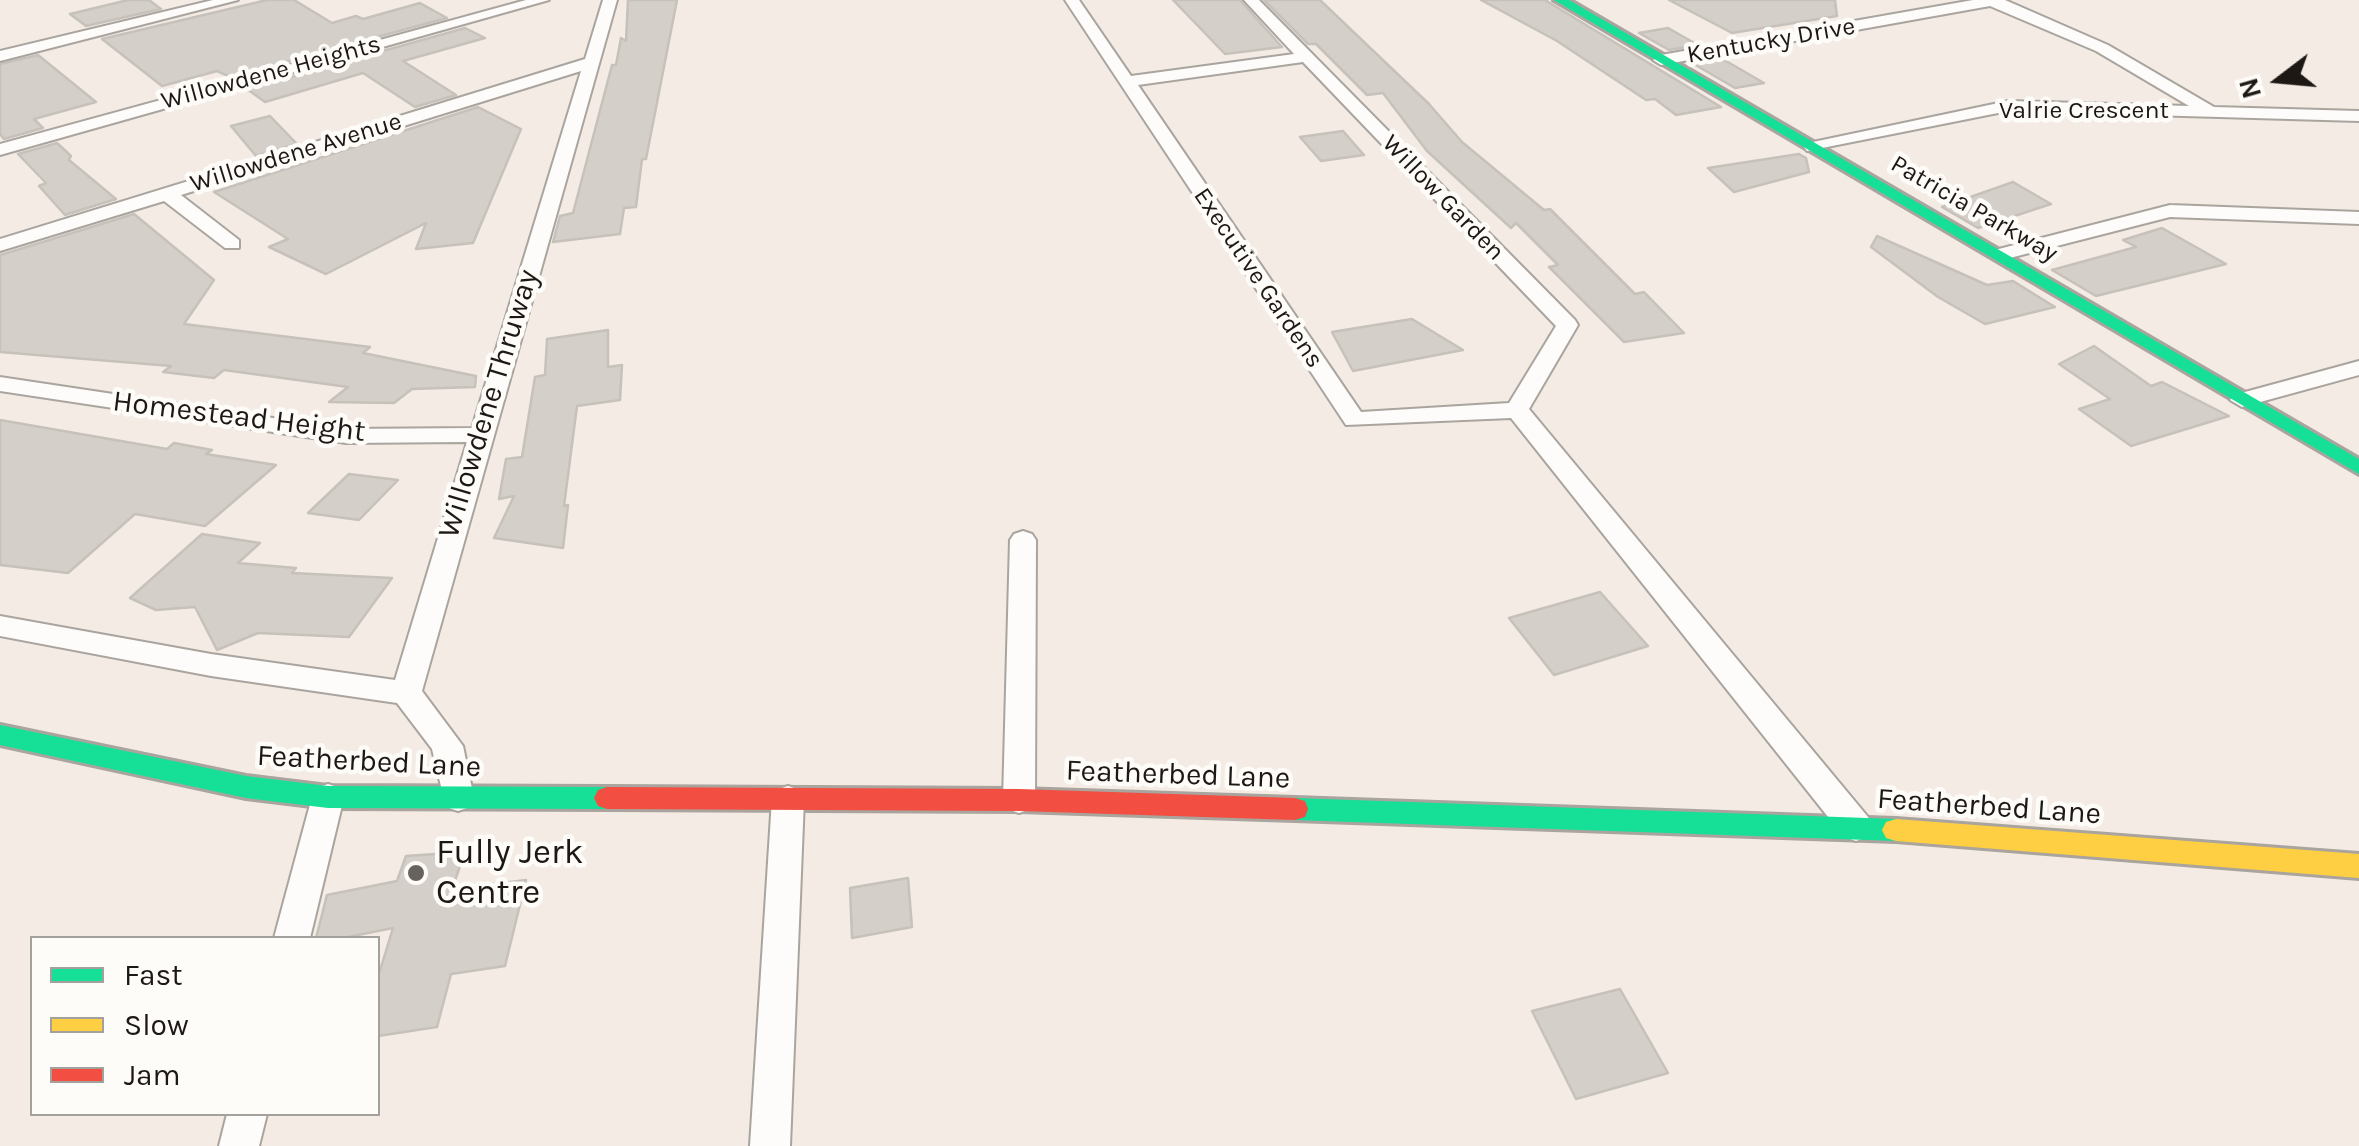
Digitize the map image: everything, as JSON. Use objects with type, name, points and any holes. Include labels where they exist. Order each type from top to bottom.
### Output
[{"type":"main road","name":"Patricia Parkway","points":[[1560,0],[2359,468]]},
{"type":"main road","name":"Featherbed Lane","points":[[0,735],[246,787],[328,797],[1020,800],[1856,827],[2359,866]]},
{"type":"street","points":[[0,56],[231,0]]},
{"type":"street","name":"Willowdene Heights","points":[[0,150],[542,0]]},
{"type":"street","name":"Willowdene Thruway","points":[[406,693],[610,0]]},
{"type":"street","name":"Executive Gardens","points":[[1072,0],[1354,420],[1517,410]]},
{"type":"street","name":"Willow Garden","points":[[1251,0],[1567,325],[1517,410]]},
{"type":"street","name":"Kentucky Drive","points":[[1661,60],[1998,0]]},
{"type":"street","points":[[1991,1],[2102,48],[2211,112]]},
{"type":"street","points":[[1126,82],[1305,57]]},
{"type":"street","name":"Willowdene Avenue","points":[[0,244],[592,62]]},
{"type":"street","name":"Valrie Crescent","points":[[1812,147],[2008,106],[2359,116]]},
{"type":"street","points":[[166,193],[232,244]]},
{"type":"street","points":[[1998,255],[2170,211],[2359,218]]},
{"type":"street","points":[[2242,400],[2359,368]]},
{"type":"street","name":"Homestead Height","points":[[0,384],[346,436],[479,435]]},
{"type":"street","points":[[1517,410],[1856,827]]},
{"type":"street","points":[[1020,800],[1023,540]]},
{"type":"street","points":[[0,626],[212,665],[406,693],[447,746],[458,798]]},
{"type":"street","points":[[293,936],[328,797]]},
{"type":"street","points":[[770,1146],[788,799]]},
{"type":"street","points":[[239,1146],[247,1116]]},
{"type":"building","points":[[128,0],[149,0],[161,9],[86,26],[70,14]]},
{"type":"building","points":[[267,0],[294,0],[332,23],[420,3],[447,18],[230,77],[217,71],[162,86],[102,39]]},
{"type":"building","points":[[628,0],[677,0],[646,159],[642,159],[636,207],[624,208],[620,234],[553,242],[560,216],[573,213],[612,65],[616,65],[621,38],[626,41]]},
{"type":"building","points":[[1173,0],[1240,0],[1282,47],[1225,54]]},
{"type":"building","points":[[1264,0],[1320,0],[1429,104],[1462,142],[1544,210],[1550,209],[1635,294],[1644,292],[1684,333],[1624,342],[1549,267],[1558,265],[1516,223],[1511,228],[1427,151],[1383,93],[1367,95]]},
{"type":"building","points":[[1481,0],[1545,0],[1721,107],[1676,115],[1655,99],[1646,100],[1557,41]]},
{"type":"building","points":[[1669,0],[1835,0],[1837,16],[1732,33]]},
{"type":"building","points":[[465,28],[485,38],[403,61],[456,95],[415,107],[363,73],[265,102],[247,89]]},
{"type":"building","points":[[1668,28],[1698,45],[1669,50],[1639,33]]},
{"type":"building","points":[[38,55],[96,102],[34,119],[43,128],[4,139],[0,134],[0,64]]},
{"type":"building","points":[[1721,58],[1764,83],[1735,88],[1692,63]]},
{"type":"building","points":[[478,107],[521,129],[473,243],[416,249],[426,223],[326,274],[269,247],[288,239],[214,192]]},
{"type":"building","points":[[270,116],[297,144],[256,156],[231,126]]},
{"type":"building","points":[[1343,131],[1364,155],[1321,161],[1300,137]]},
{"type":"building","points":[[57,143],[71,156],[69,160],[116,199],[65,215],[39,186],[46,183],[18,154]]},
{"type":"building","points":[[1799,154],[1806,158],[1809,172],[1734,192],[1708,168]]},
{"type":"building","points":[[2013,182],[2051,204],[1978,228],[1942,207]]},
{"type":"building","points":[[134,214],[214,280],[184,324],[370,347],[363,353],[476,376],[475,387],[412,389],[394,403],[329,402],[348,387],[224,370],[214,378],[163,372],[171,366],[0,352],[0,255]]},
{"type":"building","points":[[2162,228],[2226,264],[2096,296],[2052,270],[2136,247],[2123,240]]},
{"type":"building","points":[[1877,236],[1987,285],[2013,281],[2055,307],[1985,324],[1938,297],[1871,247]]},
{"type":"building","points":[[1412,319],[1463,350],[1353,371],[1332,332]]},
{"type":"building","points":[[608,330],[608,367],[622,365],[620,400],[577,406],[564,506],[568,505],[563,548],[494,538],[514,496],[499,499],[506,459],[522,457],[535,377],[545,375],[547,339]]},
{"type":"building","points":[[2094,346],[2151,386],[2162,382],[2229,416],[2131,446],[2079,409],[2110,399],[2059,364]]},
{"type":"building","points":[[0,420],[167,449],[174,443],[212,450],[206,454],[276,465],[205,526],[135,514],[68,573],[0,565]]},
{"type":"building","points":[[349,474],[398,480],[359,520],[308,513]]},
{"type":"building","points":[[202,534],[260,543],[238,563],[296,568],[292,573],[392,578],[349,637],[258,633],[217,650],[195,607],[156,610],[130,598]]},
{"type":"building","points":[[1600,592],[1648,646],[1554,675],[1509,618]]},
{"type":"building","points":[[465,852],[452,889],[526,880],[505,966],[451,974],[437,1027],[380,1036],[380,970],[393,928],[353,936],[317,936],[327,895],[397,881],[406,856]]},
{"type":"building","points":[[908,878],[912,927],[852,938],[850,888]]},
{"type":"building","points":[[1620,989],[1668,1073],[1576,1099],[1532,1011]]},
{"type":"traffic: fast","points":[[1560,0],[2359,468]]},
{"type":"traffic: fast","points":[[0,735],[246,787],[328,797],[607,798]]},
{"type":"traffic: fast","points":[[1295,809],[1896,830]]},
{"type":"traffic: slow","points":[[1896,830],[2359,866]]},
{"type":"traffic: jam","points":[[607,798],[1019,800],[1295,809]]},
{"type":"place","name":"Fully Jerk Centre","points":[[416,873]]}]
